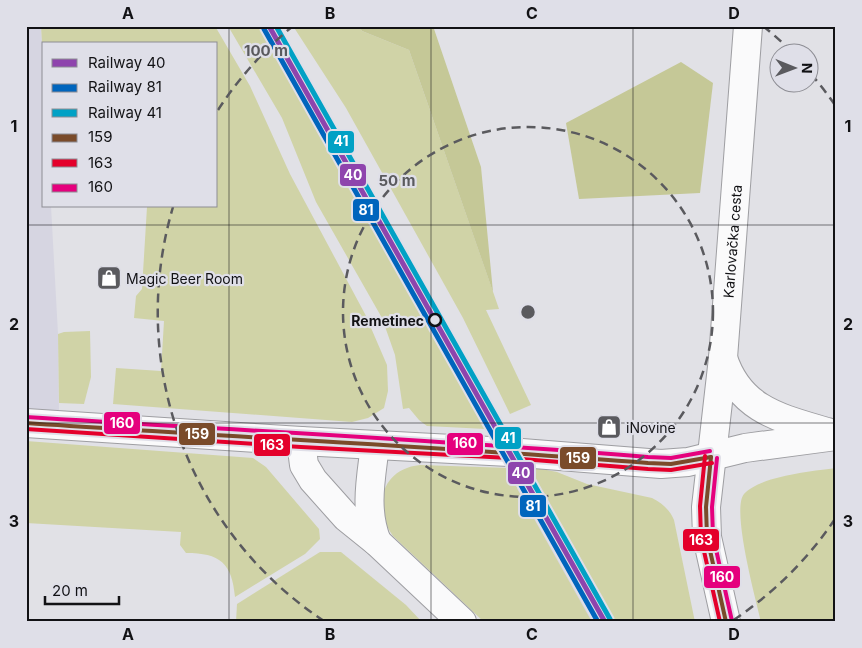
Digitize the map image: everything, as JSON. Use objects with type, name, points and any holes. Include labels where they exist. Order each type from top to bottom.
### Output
[{"type":"main road","name":"Karlovačka cesta","points":[[726,622],[707,537],[706,507],[723,358],[748,26]]},
{"type":"main road","points":[[723,358],[728,374],[734,384],[754,404],[768,413],[836,435]]},
{"type":"main road","points":[[26,423],[509,452],[661,464],[688,462],[762,445],[836,435]]},
{"type":"main road","points":[[301,441],[304,465],[313,480],[346,517],[378,542],[462,622]]},
{"type":"main road","points":[[375,445],[369,502],[372,528],[378,542]]},
{"type":"shaded area","points":[[26,26],[41,26],[42,208],[51,208],[58,334],[59,414],[26,412]]},
{"type":"shaded area","points":[[526,466],[615,622],[592,622],[518,490],[510,468]]},
{"type":"green space","points":[[41,26],[215,26],[250,86],[290,174],[365,314],[387,365],[388,391],[384,408],[368,418],[352,422],[113,404],[116,368],[161,371],[164,321],[134,318],[136,296],[142,289],[147,208],[218,208],[218,42],[42,43]]},
{"type":"green space","points":[[228,26],[267,26],[486,429],[427,426],[409,408],[403,409],[395,355],[382,318],[316,202],[282,118]]},
{"type":"green space","points":[[293,26],[359,26],[362,31],[409,50],[499,309],[486,310],[531,405],[510,414],[463,318],[346,108]]},
{"type":"green space","points":[[359,26],[433,26],[481,167],[493,292],[409,50],[362,31]]},
{"type":"green space","points":[[681,62],[713,83],[700,193],[579,199],[566,123]]},
{"type":"green space","points":[[90,331],[91,377],[84,404],[59,403],[58,334]]},
{"type":"green space","points":[[26,441],[253,458],[266,467],[319,529],[320,539],[305,554],[235,597],[231,576],[227,568],[222,562],[208,555],[186,553],[180,545],[181,532],[26,523]]},
{"type":"green space","points":[[420,465],[510,468],[518,490],[592,622],[484,622],[393,536],[387,525],[382,502],[384,491],[396,474],[407,468]]},
{"type":"green space","points":[[526,466],[557,472],[587,484],[652,498],[665,507],[674,520],[695,622],[615,622]]},
{"type":"green space","points":[[836,468],[836,622],[761,622],[742,535],[740,517],[744,494],[762,483],[787,475]]},
{"type":"green space","points":[[320,552],[341,552],[406,605],[422,622],[236,622],[237,604]]},
{"type":"rail line","name":"40","points":[[269,26],[605,622]]},
{"type":"rail line","name":"41","points":[[276,26],[610,619]]},
{"type":"rail line","name":"81","points":[[264,29],[598,622]]},
{"type":"transit line","name":"160","points":[[26,417],[415,440],[648,457],[671,458],[710,451]]},
{"type":"transit line","name":"159","points":[[26,423],[648,463],[671,464],[711,457]]},
{"type":"transit line","name":"163","points":[[26,429],[509,458],[648,469],[671,470],[712,463]]},
{"type":"transit line","name":"163","points":[[705,456],[700,506],[701,538],[720,622]]},
{"type":"transit line","name":"159","points":[[711,457],[706,507],[707,537],[726,622]]},
{"type":"transit line","name":"160","points":[[717,458],[712,507],[713,536],[732,621]]},
{"type":"place","name":"Magic Beer Room","points":[[109,278]]},
{"type":"place","name":"Remetinec","points":[[435,320]]},
{"type":"place","name":"iNovine","points":[[609,427]]}]
